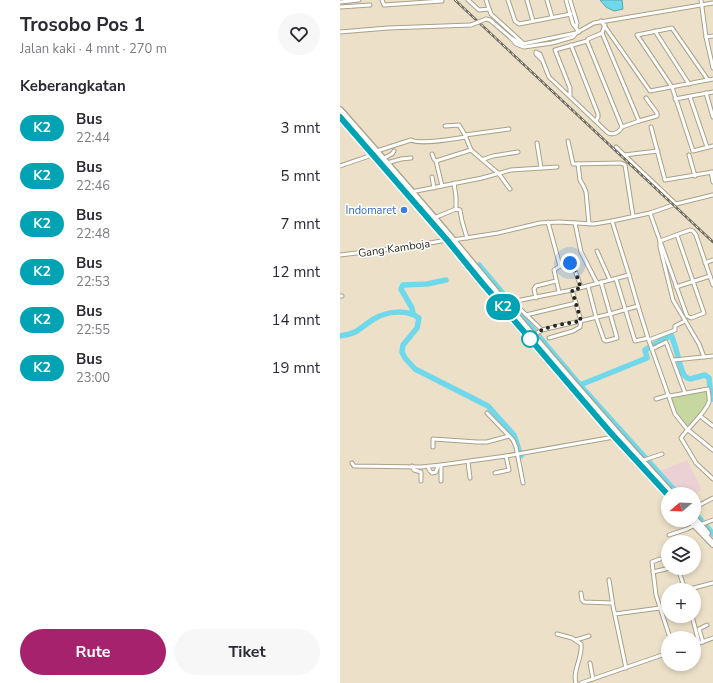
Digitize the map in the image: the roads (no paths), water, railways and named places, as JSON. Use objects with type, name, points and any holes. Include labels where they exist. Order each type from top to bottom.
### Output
[{"type":"highway","points":[[340,110],[374,153],[382,158],[434,218],[450,240]]},
{"type":"highway","points":[[340,117],[374,153],[450,240],[614,437],[643,461],[662,487]]},
{"type":"highway","points":[[473,268],[533,335],[607,423],[666,487]]},
{"type":"highway","points":[[701,525],[713,539]]},
{"type":"highway","points":[[701,526],[713,544]]},
{"type":"street","points":[[340,2],[358,0],[358,6]]},
{"type":"street","points":[[382,0],[384,5],[411,1],[442,1]]},
{"type":"street","points":[[468,0],[479,10],[489,9]]},
{"type":"street","points":[[486,0],[491,14],[524,46]]},
{"type":"street","points":[[508,0],[516,24],[571,14]]},
{"type":"street","points":[[527,0],[533,21]]},
{"type":"street","points":[[547,0],[552,17]]},
{"type":"street","points":[[566,0],[573,24],[578,33]]},
{"type":"street","points":[[570,0],[577,24],[576,27]]},
{"type":"street","points":[[701,0],[706,38],[713,68]]},
{"type":"street","points":[[348,1],[349,6]]},
{"type":"street","points":[[340,32],[471,25],[488,19],[510,38],[524,46],[552,43],[573,37],[594,23],[602,21],[713,3]]},
{"type":"street","points":[[340,7],[370,5]]},
{"type":"street","points":[[602,21],[650,91],[713,79]]},
{"type":"street","points":[[605,25],[602,33],[640,121]]},
{"type":"street","points":[[708,80],[672,28],[637,35],[672,87],[693,151],[713,146]]},
{"type":"street","points":[[655,31],[689,84]]},
{"type":"street","points":[[524,46],[551,38],[578,33]]},
{"type":"street","points":[[570,96],[568,84],[555,50],[556,48],[587,41],[588,39],[602,33]]},
{"type":"street","points":[[706,38],[713,36]]},
{"type":"street","points":[[551,38],[552,43]]},
{"type":"street","points":[[587,41],[622,127]]},
{"type":"street","points":[[571,45],[598,114],[596,122]]},
{"type":"street","points":[[542,60],[549,77],[608,134],[617,132],[622,127],[655,117],[657,115],[646,98]]},
{"type":"street","points":[[675,99],[713,92]]},
{"type":"street","points":[[706,94],[713,117]]},
{"type":"street","points":[[690,97],[707,147]]},
{"type":"street","points":[[445,126],[459,125],[471,150],[484,159],[499,174],[510,190]]},
{"type":"street","points":[[651,127],[665,180],[696,176],[712,172],[713,182]]},
{"type":"street","points":[[340,166],[411,140],[414,142],[437,141],[510,129]]},
{"type":"street","points":[[568,141],[572,164],[625,165],[634,216]]},
{"type":"street","points":[[537,143],[541,168]]},
{"type":"street","points":[[616,147],[676,204]]},
{"type":"street","points":[[436,161],[471,150]]},
{"type":"street","points":[[382,158],[392,154],[394,151]]},
{"type":"street","points":[[624,155],[658,151]]},
{"type":"street","points":[[484,159],[518,152]]},
{"type":"street","points":[[432,154],[436,161],[442,186]]},
{"type":"street","points":[[689,155],[696,176]]},
{"type":"street","points":[[387,164],[401,159],[412,158]]},
{"type":"street","points":[[578,164],[580,180],[586,192],[589,224]]},
{"type":"street","points":[[411,192],[499,174],[511,170],[557,167]]},
{"type":"street","points":[[432,177],[434,188]]},
{"type":"street","points":[[454,183],[456,209]]},
{"type":"street","name":"Gang Kamboja","points":[[340,255],[467,238],[548,222],[589,224],[612,221],[713,195]]},
{"type":"street","points":[[434,218],[456,209]]},
{"type":"street","points":[[456,209],[460,210],[467,238]]},
{"type":"street","points":[[650,212],[676,287],[688,318],[690,318],[703,314],[704,312],[677,235]]},
{"type":"street","points":[[612,221],[648,339],[670,396],[675,414],[687,429],[713,450]]},
{"type":"street","points":[[548,222],[560,266]]},
{"type":"street","points":[[575,223],[581,252],[597,284]]},
{"type":"street","points":[[660,241],[690,230],[695,233],[713,285]]},
{"type":"street","points":[[660,241],[660,247],[672,295],[685,321],[700,344],[704,357]]},
{"type":"street","points":[[597,251],[610,280]]},
{"type":"street","points":[[706,263],[713,260]]},
{"type":"street","points":[[559,292],[554,270],[560,266],[572,263],[581,288]]},
{"type":"street","points":[[542,330],[517,306],[517,303],[521,300],[581,288],[629,275]]},
{"type":"street","points":[[676,287],[710,276]]},
{"type":"street","points":[[616,279],[624,310],[635,342],[675,330],[674,326],[685,321]]},
{"type":"street","points":[[536,298],[534,288],[536,286],[556,281]]},
{"type":"street","points":[[588,286],[604,340],[606,341],[618,338],[601,282]]},
{"type":"street","points":[[549,338],[580,327],[581,321],[572,290]]},
{"type":"street","points":[[526,315],[576,303]]},
{"type":"street","points":[[533,335],[542,330],[638,306]]},
{"type":"street","points":[[651,347],[666,342],[674,360],[685,393]]},
{"type":"street","points":[[674,360],[713,356]]},
{"type":"street","points":[[656,399],[707,389],[709,401],[700,416],[687,429],[682,440],[696,463],[712,477]]},
{"type":"street","points":[[709,401],[713,404]]},
{"type":"street","points":[[487,413],[514,443],[518,454],[523,483]]},
{"type":"street","points":[[700,416],[713,426]]},
{"type":"street","points":[[434,447],[433,439],[487,442],[509,436]]},
{"type":"street","points":[[352,463],[354,466],[439,466],[614,437]]},
{"type":"street","points":[[643,461],[662,454]]},
{"type":"street","points":[[495,473],[509,470],[506,456]]},
{"type":"street","points":[[468,462],[470,478]]},
{"type":"street","points":[[412,466],[414,470],[421,471],[421,481]]},
{"type":"street","points":[[428,466],[430,472],[432,473],[436,472],[439,466]]},
{"type":"street","points":[[439,466],[442,481]]},
{"type":"street","points":[[701,504],[713,498]]},
{"type":"street","points":[[701,524],[713,520]]},
{"type":"street","points":[[669,535],[692,527]]},
{"type":"street","points":[[660,559],[652,562],[653,572],[655,589],[668,631]]},
{"type":"street","points":[[653,572],[661,570]]},
{"type":"street","points":[[609,580],[612,603],[626,668]]},
{"type":"street","points":[[701,586],[713,583]]},
{"type":"street","points":[[581,593],[582,600],[584,602],[612,603]]},
{"type":"street","points":[[615,614],[660,608]]},
{"type":"street","points":[[699,631],[699,629],[707,625]]},
{"type":"street","points":[[557,634],[576,640],[581,644],[576,672],[576,683]]},
{"type":"street","points":[[576,640],[589,636]]},
{"type":"street","points":[[701,642],[713,638]]},
{"type":"street","points":[[581,683],[661,656]]},
{"type":"street","points":[[590,663],[593,679]]},
{"type":"water","points":[[600,0],[622,0],[623,9],[614,11],[606,7]]},
{"type":"waterway","points":[[479,265],[580,385],[672,487]]},
{"type":"waterway","points":[[413,314],[412,308],[401,289],[403,285],[427,284],[446,280]]},
{"type":"waterway","points":[[340,336],[355,332],[374,319],[385,314],[402,312],[419,318],[417,328],[403,345],[402,352],[405,358],[415,369],[488,406],[514,435],[521,456]]},
{"type":"waterway","points":[[580,385],[647,358],[645,350],[671,335],[684,375],[690,379],[705,375],[709,378],[711,397],[713,399]]},
{"type":"waterway","points":[[701,520],[713,534]]},
{"type":"railway","points":[[455,0],[713,242]]},
{"type":"place","name":"Indomaret","points":[[404,210]]}]
